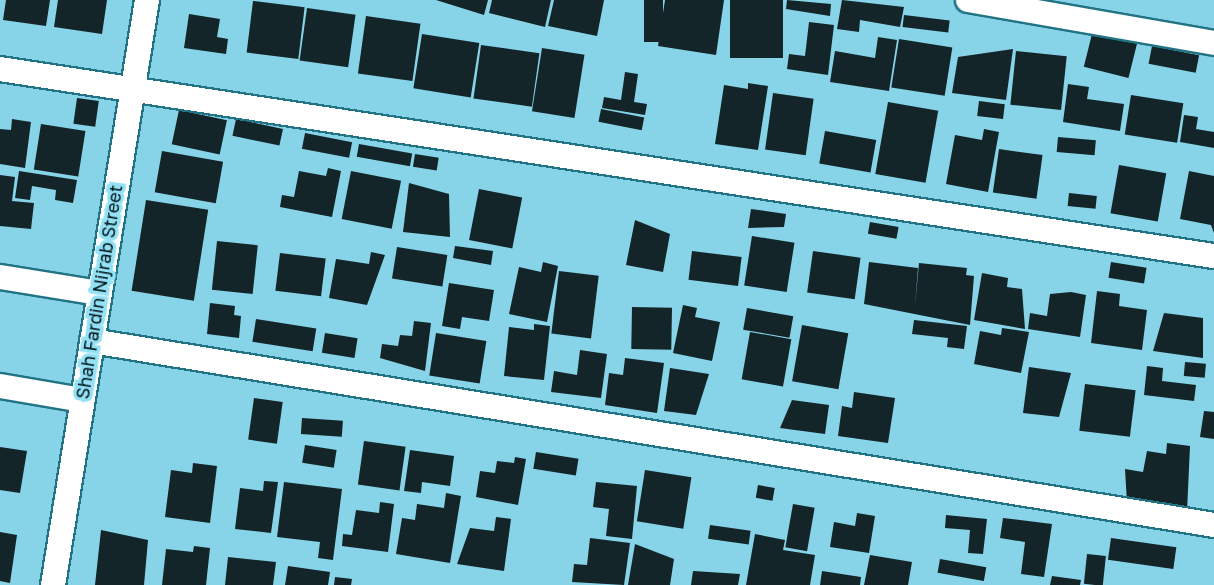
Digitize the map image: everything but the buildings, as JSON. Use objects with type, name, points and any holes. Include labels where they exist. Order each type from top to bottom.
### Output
[{"type":"street","name":"Shah Fardin Nijrab Street","points":[[53,585],[147,0]]},
{"type":"street","points":[[968,0],[1214,43]]},
{"type":"street","points":[[0,69],[1214,256]]},
{"type":"street","points":[[0,277],[99,293]]},
{"type":"street","points":[[92,341],[1214,525]]},
{"type":"street","points":[[0,386],[82,400]]}]
